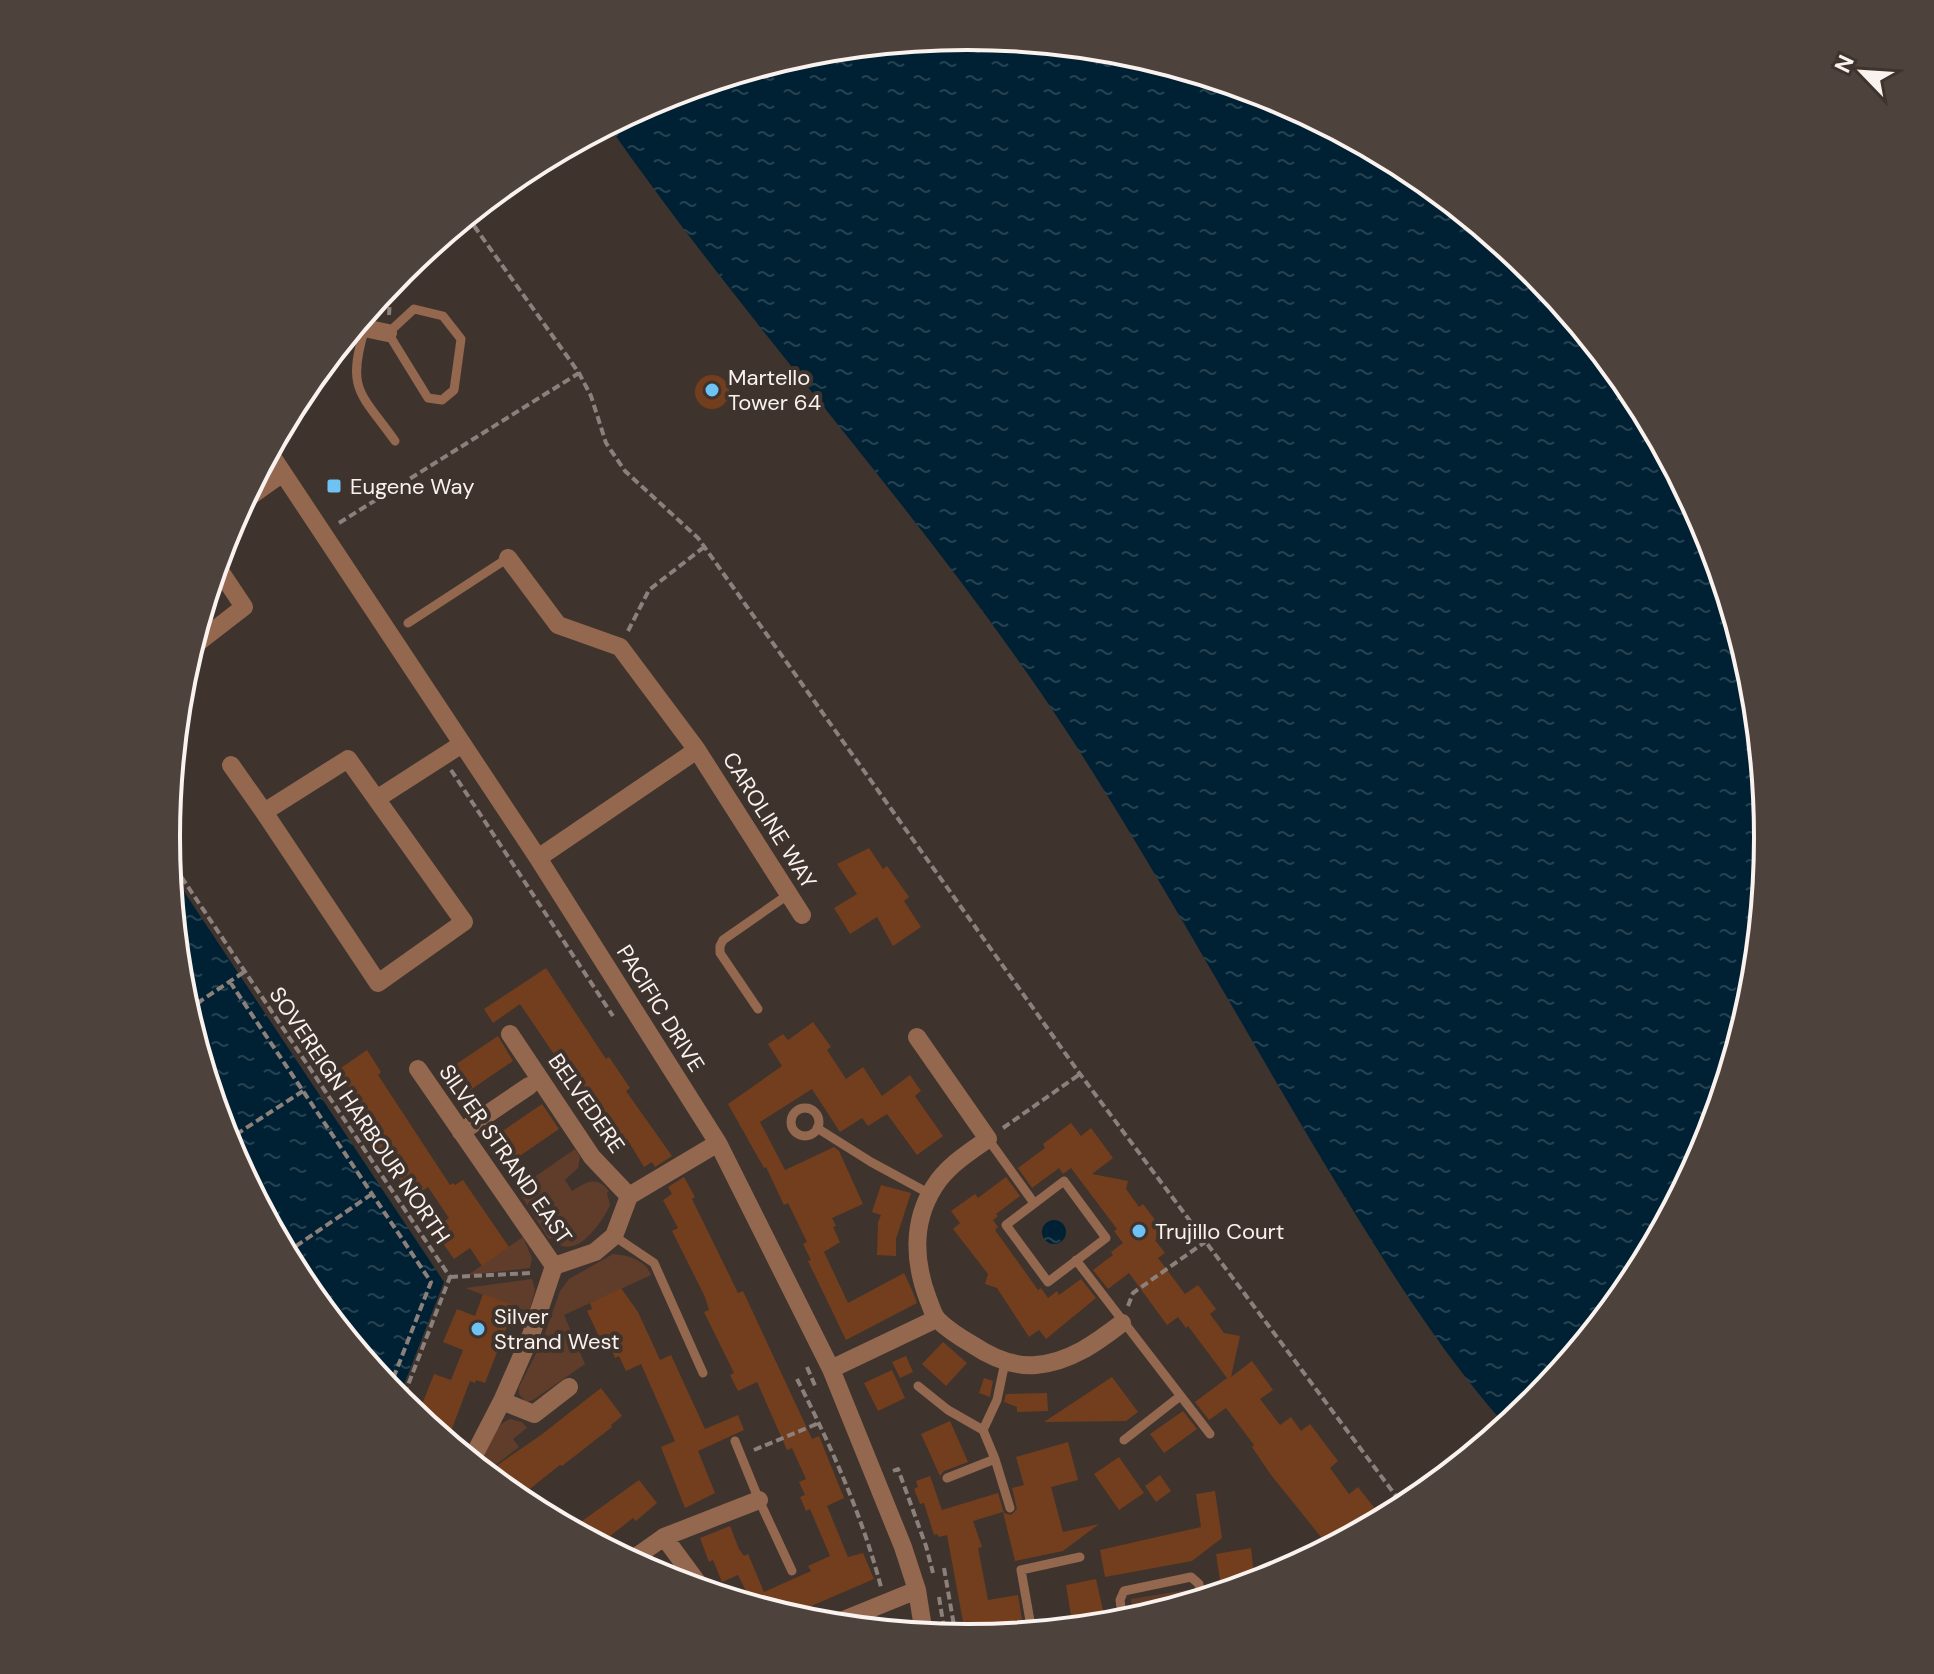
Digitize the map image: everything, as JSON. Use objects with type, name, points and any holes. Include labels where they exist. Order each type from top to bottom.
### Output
[{"type":"street","points":[[367,328],[388,333]]},
{"type":"street","name":"PACIFIC DRIVE","points":[[275,462],[538,858],[718,1143],[831,1369],[876,1477],[917,1590],[922,1622]]},
{"type":"street","points":[[261,488],[283,473]]},
{"type":"street","points":[[508,558],[558,625],[620,647]]},
{"type":"street","points":[[206,636],[244,607],[224,578]]},
{"type":"street","name":"CAROLINE WAY","points":[[620,647],[697,750],[802,915]]},
{"type":"street","points":[[378,798],[462,744]]},
{"type":"street","name":"CAROLINE WAY","points":[[538,858],[697,750]]},
{"type":"street","points":[[231,765],[378,983],[464,922],[348,759],[264,812]]},
{"type":"street","name":"BELVEDERE","points":[[510,1034],[592,1157],[629,1196]]},
{"type":"street","points":[[917,1037],[988,1139],[953,1164],[930,1194],[923,1211],[917,1241],[919,1276],[936,1319],[984,1353],[1005,1362],[1034,1365],[1063,1360],[1093,1345],[1122,1323]]},
{"type":"street","name":"SILVER STRAND EAST","points":[[418,1069],[554,1266]]},
{"type":"street","points":[[461,1132],[529,1086]]},
{"type":"street","points":[[476,1451],[531,1335],[554,1266],[595,1252],[614,1236],[629,1196],[718,1143]]},
{"type":"street","points":[[831,1369],[936,1319]]},
{"type":"street","points":[[502,1401],[534,1414],[569,1387]]},
{"type":"street","points":[[641,1553],[664,1537],[759,1500]]},
{"type":"street","points":[[664,1537],[691,1573]]},
{"type":"street","points":[[854,1615],[917,1590]]},
{"type":"lane","points":[[414,309],[443,316],[461,339],[454,390],[442,400],[428,398],[388,333],[414,309]]},
{"type":"lane","points":[[358,339],[357,388],[395,441]]},
{"type":"lane","points":[[408,623],[508,558]]},
{"type":"lane","points":[[758,1009],[720,953],[720,946],[723,940],[789,894]]},
{"type":"lane","points":[[817,1128],[930,1194]]},
{"type":"lane","points":[[988,1139],[1034,1203]]},
{"type":"lane","points":[[1064,1181],[1106,1238],[1048,1282],[1006,1225],[1034,1203],[1064,1181]]},
{"type":"lane","points":[[614,1236],[654,1263],[703,1373]]},
{"type":"lane","points":[[1076,1260],[1210,1434]]},
{"type":"lane","points":[[983,1430],[997,1400],[1005,1362]]},
{"type":"lane","points":[[918,1386],[948,1410],[983,1430],[1010,1508]]},
{"type":"lane","points":[[1124,1440],[1179,1397]]},
{"type":"lane","points":[[735,1441],[792,1571]]},
{"type":"lane","points":[[947,1478],[995,1459]]},
{"type":"lane","points":[[1030,1621],[1021,1570],[1080,1557]]},
{"type":"lane","points":[[1121,1609],[1120,1600],[1124,1591],[1191,1577],[1200,1588]]},
{"type":"path","points":[[473,225],[579,373],[591,396],[606,443],[625,471],[698,538],[1080,1074],[1396,1496]]},
{"type":"path","points":[[388,333],[390,303]]},
{"type":"path","points":[[313,519],[338,524],[579,373]]},
{"type":"path","points":[[620,647],[649,590],[704,547]]},
{"type":"path","points":[[444,758],[618,1023]]},
{"type":"path","name":"SOVEREIGN HARBOUR NORTH","points":[[182,878],[450,1277],[407,1389]]},
{"type":"path","points":[[198,1003],[244,972]]},
{"type":"path","points":[[230,982],[431,1282],[394,1376]]},
{"type":"path","points":[[988,1139],[1080,1074]]},
{"type":"path","points":[[238,1133],[303,1091]]},
{"type":"path","points":[[295,1246],[372,1194]]},
{"type":"path","points":[[1122,1323],[1133,1293],[1205,1242]]},
{"type":"path","points":[[450,1277],[534,1273],[554,1266]]},
{"type":"path","points":[[803,1359],[822,1400]]},
{"type":"path","points":[[797,1379],[868,1537],[885,1603]]},
{"type":"path","points":[[741,1455],[819,1423]]},
{"type":"path","points":[[944,1568],[954,1623]]},
{"type":"shaded area","points":[[575,1149],[580,1157],[578,1168],[565,1180],[572,1191],[587,1183],[600,1183],[609,1191],[610,1205],[594,1230],[569,1247],[549,1239],[517,1189]]},
{"type":"shaded area","points":[[523,1237],[532,1258],[530,1268],[468,1275]]},
{"type":"shaded area","points":[[613,1254],[640,1262],[651,1275],[564,1315],[585,1364],[526,1402],[519,1394],[519,1387],[542,1342],[560,1291],[569,1279]]},
{"type":"shaded area","points":[[532,1279],[535,1290],[529,1312],[465,1288]]},
{"type":"shaded area","points":[[510,1419],[522,1422],[527,1428],[513,1439],[519,1447],[495,1466],[480,1455],[493,1432]]},
{"type":"shaded area","points":[[1187,1590],[1187,1592],[1132,1606],[1131,1599]]},
{"type":"water","points":[[967,50],[1070,57],[1121,65],[1220,92],[1268,110],[1360,155],[1404,183],[1486,245],[1523,281],[1559,318],[1621,400],[1649,444],[1694,536],[1727,633],[1739,683],[1747,734],[1754,837],[1747,940],[1727,1041],[1694,1138],[1673,1185],[1649,1231],[1591,1316],[1559,1356],[1498,1417],[1455,1363],[1385,1262],[1137,844],[1019,661],[962,583],[664,203],[614,134],[666,110],[763,77],[864,57]]},
{"type":"water","points":[[182,889],[444,1282],[404,1385],[375,1356],[313,1274],[285,1230],[240,1138],[207,1041],[195,991]]},
{"type":"water","points":[[1054,1220],[1065,1227],[1066,1232],[1059,1243],[1054,1244],[1043,1237],[1042,1232],[1049,1221]]},
{"type":"building","name":"Martello Tower 64","points":[[712,375],[724,380],[729,392],[724,404],[712,409],[700,404],[695,392],[700,380]]},
{"type":"building","points":[[869,848],[883,869],[887,866],[909,897],[904,901],[921,927],[893,946],[877,917],[850,934],[834,908],[857,894],[837,864]]},
{"type":"building","points":[[546,968],[606,1059],[609,1057],[630,1088],[626,1091],[672,1156],[655,1167],[652,1162],[644,1167],[627,1139],[621,1143],[589,1093],[583,1097],[520,1004],[493,1023],[484,1009]]},
{"type":"building","points":[[813,1022],[831,1047],[827,1050],[846,1079],[863,1067],[882,1096],[910,1075],[921,1091],[915,1096],[943,1136],[917,1155],[887,1114],[868,1126],[862,1118],[840,1132],[812,1089],[760,1122],[785,1170],[834,1147],[839,1151],[863,1204],[832,1218],[840,1242],[824,1252],[848,1303],[904,1273],[912,1290],[917,1303],[846,1340],[808,1261],[811,1260],[803,1244],[807,1242],[788,1203],[784,1205],[766,1167],[728,1104],[782,1066],[768,1044],[783,1034],[788,1040]]},
{"type":"building","points":[[498,1036],[513,1061],[463,1095],[446,1071]]},
{"type":"building","points":[[367,1050],[381,1072],[378,1075],[450,1185],[463,1180],[509,1247],[482,1266],[470,1248],[454,1259],[433,1229],[449,1218],[428,1187],[412,1198],[377,1145],[382,1141],[338,1070]]},
{"type":"building","points":[[542,1104],[559,1129],[508,1164],[491,1139]]},
{"type":"building","points":[[1071,1123],[1081,1136],[1091,1128],[1113,1158],[1092,1174],[1128,1181],[1126,1189],[1139,1207],[1143,1204],[1165,1233],[1155,1240],[1165,1253],[1158,1258],[1185,1294],[1198,1285],[1216,1309],[1210,1314],[1224,1333],[1240,1336],[1231,1377],[1252,1361],[1273,1390],[1260,1399],[1280,1425],[1291,1417],[1301,1431],[1310,1424],[1338,1461],[1330,1468],[1349,1494],[1358,1487],[1375,1509],[1314,1544],[1321,1537],[1271,1475],[1252,1447],[1254,1445],[1226,1408],[1209,1420],[1195,1402],[1227,1378],[1188,1326],[1186,1328],[1178,1317],[1167,1325],[1129,1273],[1108,1289],[1093,1270],[1123,1243],[1114,1231],[1117,1229],[1071,1168],[1063,1174],[1059,1168],[1032,1188],[1018,1168],[1045,1148],[1043,1144]]},
{"type":"building","points":[[684,1177],[695,1197],[692,1199],[738,1293],[743,1291],[812,1439],[819,1436],[844,1498],[827,1506],[848,1557],[863,1553],[874,1579],[807,1608],[746,1592],[738,1575],[722,1582],[713,1560],[709,1562],[700,1538],[730,1526],[739,1549],[744,1556],[748,1554],[764,1592],[811,1571],[808,1566],[830,1556],[810,1509],[806,1511],[800,1497],[805,1495],[799,1482],[806,1479],[792,1448],[787,1450],[757,1382],[738,1391],[730,1375],[734,1373],[704,1312],[709,1310],[705,1297],[672,1231],[678,1228],[663,1200],[672,1194],[668,1187]]},
{"type":"building","points":[[1006,1177],[1020,1196],[996,1214],[998,1216],[993,1220],[998,1227],[995,1230],[1038,1290],[1041,1288],[1048,1298],[1057,1291],[1059,1295],[1081,1279],[1096,1298],[1046,1339],[1039,1330],[1029,1337],[997,1288],[985,1284],[988,1274],[953,1229],[960,1223],[951,1211],[975,1194],[978,1198]]},
{"type":"building","points":[[881,1185],[911,1193],[896,1239],[896,1256],[877,1255],[881,1215],[872,1212]]},
{"type":"building","points":[[621,1288],[638,1312],[660,1360],[671,1355],[705,1429],[738,1415],[744,1430],[698,1451],[715,1493],[685,1508],[661,1447],[675,1441],[641,1364],[626,1371],[619,1356],[615,1358],[609,1342],[603,1345],[587,1311],[592,1309],[590,1303]]},
{"type":"building","name":"Silver Strand West","points":[[483,1294],[515,1306],[485,1383],[470,1381],[451,1431],[422,1404],[434,1374],[451,1380],[463,1350],[443,1342],[457,1309],[475,1316]]},
{"type":"building","points":[[943,1342],[967,1363],[946,1386],[922,1364]]},
{"type":"building","points":[[906,1356],[913,1372],[900,1378],[892,1362]]},
{"type":"building","points":[[892,1370],[905,1398],[878,1411],[864,1383]]},
{"type":"building","points":[[1112,1377],[1138,1412],[1126,1421],[1044,1422]]},
{"type":"building","points":[[984,1378],[993,1381],[990,1397],[979,1393]]},
{"type":"building","points":[[601,1388],[622,1416],[612,1427],[528,1490],[496,1466]]},
{"type":"building","points":[[1047,1393],[1048,1411],[1017,1412],[1017,1407],[1004,1402],[1006,1394]]},
{"type":"building","points":[[1183,1411],[1197,1429],[1164,1453],[1150,1434]]},
{"type":"building","points":[[950,1421],[968,1462],[944,1471],[940,1476],[921,1434]]},
{"type":"building","points":[[1068,1442],[1078,1480],[1051,1487],[1063,1532],[1099,1524],[1063,1551],[1015,1561],[1003,1512],[973,1521],[982,1547],[978,1548],[988,1600],[1018,1595],[1022,1622],[963,1624],[947,1535],[934,1535],[924,1503],[920,1504],[914,1489],[918,1487],[916,1481],[930,1476],[942,1510],[998,1493],[1004,1513],[1011,1515],[1017,1509],[1012,1488],[1024,1485],[1016,1457]]},
{"type":"building","points":[[1119,1457],[1144,1493],[1119,1510],[1094,1474]]},
{"type":"building","points":[[1160,1475],[1171,1491],[1156,1502],[1145,1486]]},
{"type":"building","points":[[639,1480],[657,1503],[636,1521],[633,1518],[608,1537],[580,1523]]},
{"type":"building","points":[[1215,1491],[1222,1538],[1192,1561],[1105,1577],[1100,1550],[1201,1527],[1196,1494]]},
{"type":"building","points":[[1251,1548],[1253,1569],[1220,1582],[1216,1554]]},
{"type":"building","points":[[1096,1579],[1103,1612],[1071,1617],[1066,1585]]},
{"type":"place","name":"Martello Tower 64","points":[[712,390]]},
{"type":"place","name":"Eugene Way","points":[[334,486]]},
{"type":"place","name":"Trujillo Court","points":[[1139,1231]]},
{"type":"place","name":"Silver Strand West","points":[[478,1329]]}]
